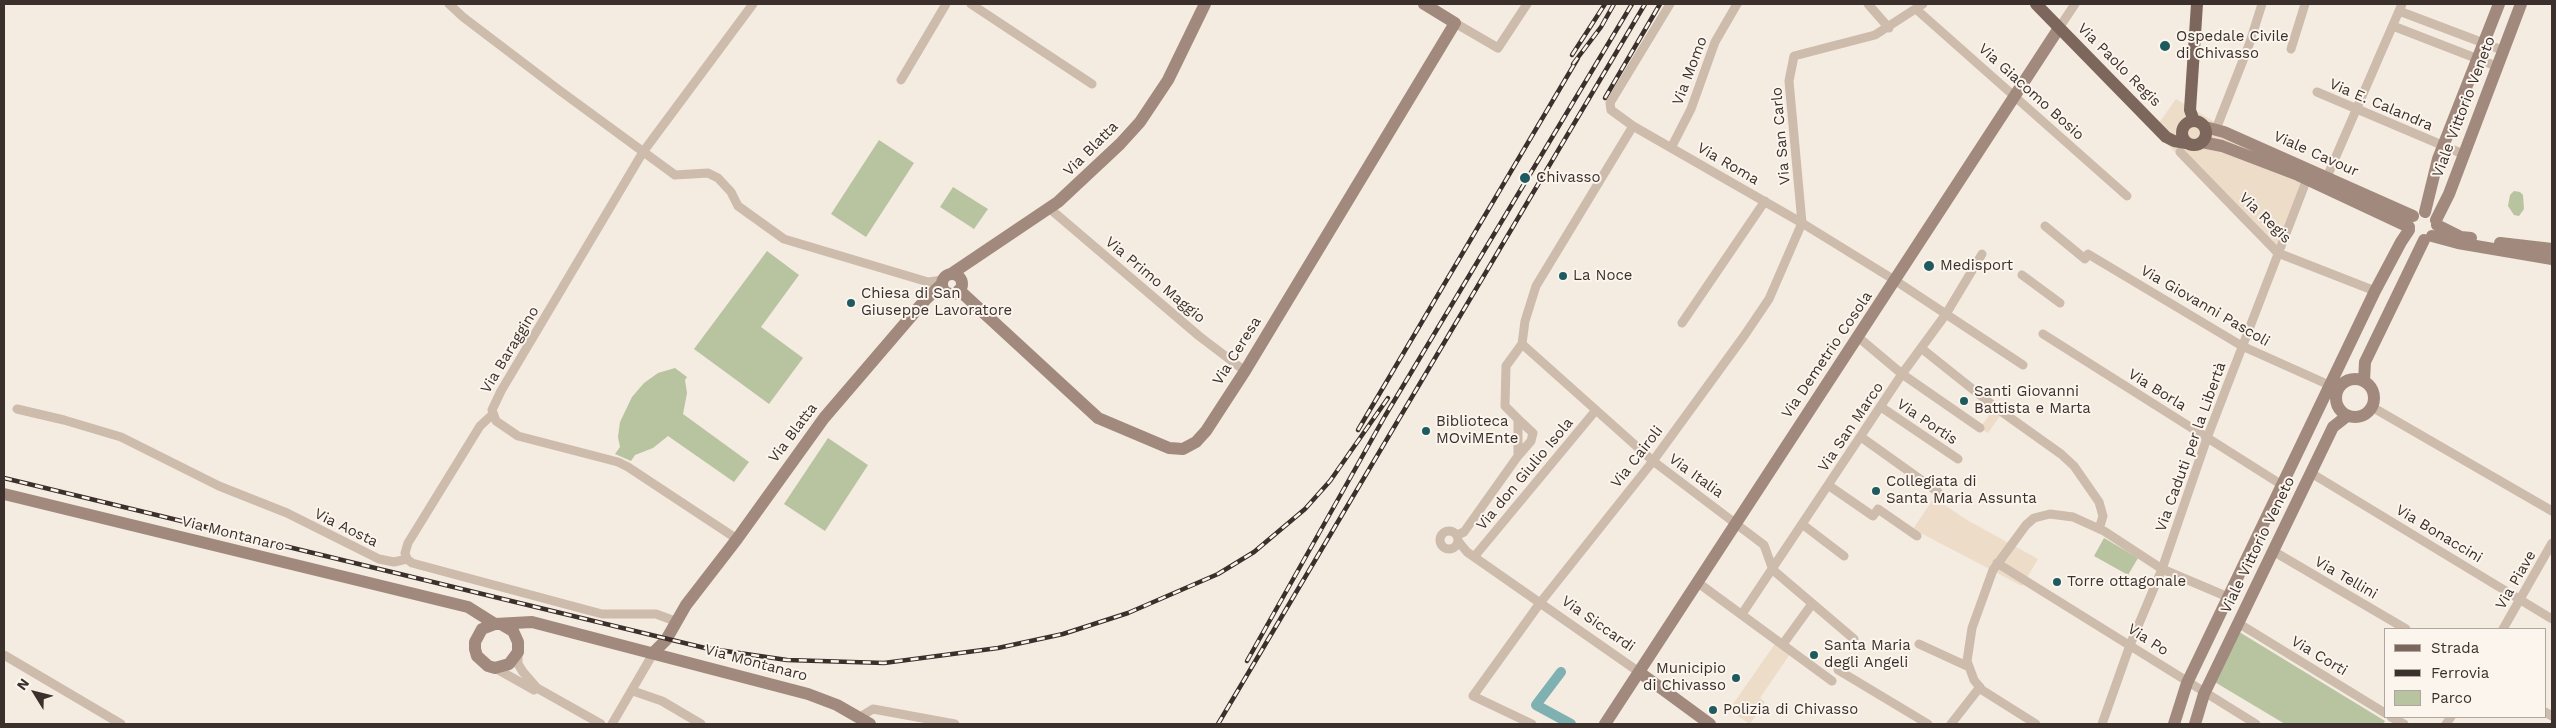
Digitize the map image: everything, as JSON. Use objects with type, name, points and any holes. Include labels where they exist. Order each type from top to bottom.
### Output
[{"type":"main road","name":"Via Blatta","points":[[654,652],[666,640],[675,622],[824,418],[921,306],[1080,184],[1140,122],[1168,80],[1205,4]]},
{"type":"main road","points":[[1424,4],[1455,23]]},
{"type":"main road","name":"Via Paolo Regis","points":[[2036,4],[2170,140],[2183,147]]},
{"type":"main road","points":[[2197,4],[2190,110],[2200,125],[2206,135],[2202,142],[2183,147],[2181,132],[2200,125]]},
{"type":"main road","name":"Viale Vittorio Veneto","points":[[2174,724],[2187,683],[2228,597],[2321,404],[2336,385],[2375,291],[2414,221],[2499,4]]},
{"type":"main road","name":"Viale Vittorio Veneto","points":[[2364,381],[2365,362],[2449,194],[2521,4]]},
{"type":"main road","name":"Via Ceresa","points":[[949,284],[1097,418],[1169,448],[1183,449],[1196,442],[1206,431],[1245,371],[1455,23]]},
{"type":"main road","name":"Via Demetrio Cosola","points":[[1605,724],[1696,582],[1896,281],[2059,28]]},
{"type":"main road","points":[[2159,128],[2169,129],[2200,125]]},
{"type":"main road","name":"Viale Cavour","points":[[2200,125],[2328,177],[2414,221]]},
{"type":"main road","name":"Viale Cavour","points":[[2202,142],[2222,146],[2414,221]]},
{"type":"main road","points":[[2552,249],[2432,230],[2415,238],[2414,221],[2432,230],[2458,243],[2552,259]]},
{"type":"main road","points":[[2354,379],[2364,381],[2374,395],[2372,407],[2364,416],[2347,416],[2337,406],[2336,385],[2354,379]]},
{"type":"main road","name":"Viale Vittorio Veneto","points":[[2195,724],[2204,694],[2333,427],[2347,416]]},
{"type":"main road","name":"Via Montanaro","points":[[4,494],[468,607],[498,624],[526,622],[654,652],[808,694],[865,721]]},
{"type":"main road","name":"Via Montanaro","points":[[454,605],[472,615],[477,627],[477,637]]},
{"type":"main road","points":[[518,647],[513,631],[498,624],[482,629],[477,637],[475,649],[477,656],[488,666],[495,668],[509,664],[528,630],[544,626]]},
{"type":"main road","name":"Via Siccardi","points":[[1639,672],[1710,724]]},
{"type":"street","points":[[449,4],[463,17],[675,175],[708,173],[718,178],[731,192],[738,206],[784,240],[928,282],[949,284]]},
{"type":"street","name":"Via Baraggino","points":[[407,559],[405,553],[408,543],[480,426],[492,414],[493,406],[501,391],[643,152],[752,4]]},
{"type":"street","points":[[901,80],[946,4]]},
{"type":"street","points":[[971,4],[1092,84]]},
{"type":"street","points":[[1455,23],[1498,48],[1527,4]]},
{"type":"street","name":"Via Roma","points":[[1670,4],[1610,103],[1611,110],[1633,126],[1765,201],[1896,281]]},
{"type":"street","name":"Via Momo","points":[[1671,148],[1691,109],[1715,42],[1737,4]]},
{"type":"street","points":[[1868,4],[1889,28]]},
{"type":"street","name":"Via Demetrio Cosola","points":[[2059,28],[2075,4]]},
{"type":"street","points":[[2200,125],[2249,44],[2262,4]]},
{"type":"street","points":[[2291,49],[2305,4]]},
{"type":"street","name":"Via San Carlo","points":[[1802,223],[1789,81],[1794,56],[1875,35],[1920,7]]},
{"type":"street","name":"Via Giacomo Bosio","points":[[1920,7],[2015,96],[2127,196]]},
{"type":"street","points":[[2328,177],[2401,8],[2502,50]]},
{"type":"street","points":[[2393,26],[2496,66]]},
{"type":"street","name":"Via E. Calandra","points":[[2317,92],[2463,154]]},
{"type":"street","points":[[1518,456],[1531,441],[1533,433],[1505,406],[1506,366],[1522,344],[1525,320],[1536,286],[1633,126]]},
{"type":"street","name":"Via Regis","points":[[2183,147],[2278,253],[2375,291]]},
{"type":"street","name":"Via Caduti per la Libertà","points":[[2102,724],[2130,644],[2162,569],[2207,438],[2307,179]]},
{"type":"street","points":[[1682,323],[1765,201]]},
{"type":"street","name":"Via Primo Maggio","points":[[1049,208],[1192,330],[1245,371]]},
{"type":"street","name":"Via Cairoli","points":[[1532,724],[1473,696],[1540,603],[1653,461],[1768,299],[1802,223]]},
{"type":"street","name":"Via Giovanni Pascoli","points":[[2045,226],[2087,256],[2242,346],[2336,385]]},
{"type":"street","name":"Via San Marco","points":[[1742,614],[1902,374],[1946,314],[1982,254]]},
{"type":"street","points":[[2022,275],[2060,303]]},
{"type":"street","points":[[1896,281],[2023,365]]},
{"type":"street","name":"Via Borla","points":[[2043,334],[2282,484]]},
{"type":"street","points":[[1858,337],[1902,374],[1980,428]]},
{"type":"street","name":"Via Italia","points":[[1522,344],[1653,461],[1764,545],[1773,570]]},
{"type":"street","points":[[1921,348],[1995,407],[2061,454],[2074,466],[2099,502],[2103,516],[2099,529]]},
{"type":"street","name":"Via Portis","points":[[1880,407],[1958,459]]},
{"type":"street","points":[[2372,407],[2552,511]]},
{"type":"street","name":"Via Aosta","points":[[17,409],[106,431],[219,486],[276,508],[379,559],[394,562],[407,559],[412,563],[602,614],[656,614],[675,622]]},
{"type":"street","name":"Via don Giulio Isola","points":[[1471,554],[1596,410]]},
{"type":"street","points":[[492,414],[502,426],[518,436],[618,462],[628,467],[710,519],[737,539]]},
{"type":"street","points":[[1518,419],[1518,456]]},
{"type":"street","points":[[1861,438],[1938,492]]},
{"type":"street","name":"Via Siccardi","points":[[1518,456],[1456,541],[1471,554],[1639,672]]},
{"type":"street","name":"Via Bonaccini","points":[[2311,473],[2552,619]]},
{"type":"street","points":[[1828,485],[1873,516],[1878,509],[1917,536]]},
{"type":"street","points":[[2036,724],[1980,688],[1969,667],[1968,650],[1972,628],[1986,584],[1997,563],[2026,525],[2042,514],[2072,517],[2099,529],[2162,569],[2228,597]]},
{"type":"street","points":[[1802,524],[1844,556]]},
{"type":"street","name":"Via Piave","points":[[2504,628],[2552,543]]},
{"type":"street","name":"Via Tellini","points":[[2273,551],[2404,628]]},
{"type":"street","name":"Via Po","points":[[1997,563],[2130,644],[2204,694],[2256,724]]},
{"type":"street","points":[[1773,570],[1854,638]]},
{"type":"street","points":[[1696,582],[1832,681]]},
{"type":"street","points":[[1783,644],[1812,604]]},
{"type":"street","name":"Via Corti","points":[[2238,623],[2384,712]]},
{"type":"street","points":[[1919,644],[1969,667]]},
{"type":"street","points":[[518,647],[518,664],[523,672],[548,696]]},
{"type":"street","points":[[612,724],[633,691],[654,652]]},
{"type":"street","points":[[4,655],[121,724]]},
{"type":"street","points":[[495,668],[538,693],[548,696],[601,724]]},
{"type":"street","points":[[1838,670],[1928,724]]},
{"type":"street","points":[[1950,724],[1980,688]]},
{"type":"street","points":[[633,691],[662,700],[701,724]]},
{"type":"street","name":"Via Montanaro","points":[[865,721],[873,709],[954,724]]},
{"type":"street","points":[[2393,718],[2404,724]]},
{"type":"green space","points":[[879,140],[914,163],[866,237],[831,214]]},
{"type":"green space","points":[[953,187],[988,209],[974,229],[940,207]]},
{"type":"green space","points":[[2514,191],[2520,192],[2523,195],[2524,209],[2519,216],[2514,215],[2508,206],[2510,195]]},
{"type":"green space","points":[[767,251],[799,275],[761,327],[803,358],[769,404],[694,349]]},
{"type":"green space","points":[[675,368],[687,377],[685,380],[687,393],[683,414],[749,462],[734,482],[668,436],[653,448],[635,455],[631,461],[615,454],[620,447],[618,437],[620,422],[632,397],[644,383],[658,373]]},
{"type":"green space","points":[[828,438],[868,465],[825,531],[784,504]]},
{"type":"green space","points":[[2104,538],[2138,558],[2128,575],[2094,556]]},
{"type":"green space","points":[[2236,630],[2385,721],[2383,724],[2285,724],[2213,681]]},
{"type":"shaded area","points":[[2176,99],[2218,124],[2311,166],[2277,256],[2242,223],[2154,130]]},
{"type":"shaded area","points":[[1995,407],[2002,413],[1988,433],[1980,428]]},
{"type":"shaded area","points":[[1934,498],[1967,520],[2038,559],[2022,586],[1913,529]]},
{"type":"shaded area","points":[[1777,641],[1792,651],[1760,698],[1765,702],[1750,724],[1729,710]]},
{"type":"waterway","points":[[1561,672],[1536,705],[1571,724]]},
{"type":"railway","points":[[1572,55],[1605,4]]},
{"type":"railway","points":[[1573,64],[1601,27],[1614,4]]},
{"type":"railway","points":[[1247,661],[1385,416],[1632,4]]},
{"type":"railway","points":[[1218,724],[1645,4]]},
{"type":"railway","points":[[1605,98],[1660,4]]},
{"type":"railway","points":[[1358,430],[1578,58]]},
{"type":"railway","points":[[4,478],[705,648],[787,660],[884,663],[998,648],[1063,634],[1128,613],[1218,574],[1254,552],[1305,509],[1330,481],[1388,398]]},
{"type":"place","name":"Ospedale Civile di Chivasso","points":[[2165,46]]},
{"type":"place","name":"Chivasso","points":[[1525,178]]},
{"type":"place","name":"Medisport","points":[[1929,266]]},
{"type":"place","name":"La Noce","points":[[1563,276]]},
{"type":"place","name":"Chiesa di San Giuseppe Lavoratore","points":[[851,303]]},
{"type":"place","name":"Santi Giovanni Battista e Marta","points":[[1964,401]]},
{"type":"place","name":"Biblioteca MOviMEnte","points":[[1426,431]]},
{"type":"place","name":"Collegiata di Santa Maria Assunta","points":[[1876,491]]},
{"type":"place","name":"Torre ottagonale","points":[[2057,582]]},
{"type":"place","name":"Santa Maria degli Angeli","points":[[1814,655]]},
{"type":"place","name":"Municipio di Chivasso","points":[[1736,678]]},
{"type":"place","name":"Polizia di Chivasso","points":[[1713,710]]}]
